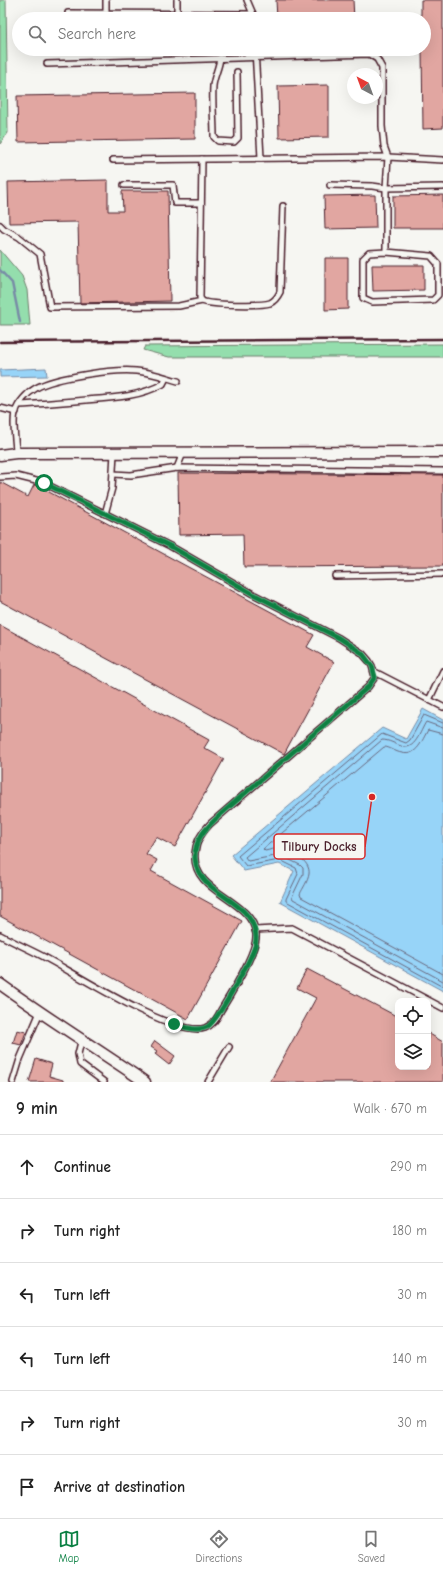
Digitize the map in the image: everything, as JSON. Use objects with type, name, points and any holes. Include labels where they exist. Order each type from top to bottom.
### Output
[{"type":"street","points":[[0,455],[16,453],[443,452]]},
{"type":"street","points":[[0,984],[145,1082]]},
{"type":"lane","points":[[106,0],[106,12]]},
{"type":"lane","points":[[177,0],[177,12]]},
{"type":"lane","points":[[247,0],[251,12]]},
{"type":"lane","points":[[47,64],[288,56]]},
{"type":"lane","points":[[372,56],[377,59],[382,68],[382,126],[384,146],[388,157],[386,188],[386,252]]},
{"type":"lane","points":[[255,57],[260,158]]},
{"type":"lane","points":[[220,58],[220,65],[215,75],[213,88],[214,137],[218,141],[234,142],[238,138],[237,72]]},
{"type":"lane","points":[[113,160],[388,157],[443,160]]},
{"type":"lane","points":[[202,159],[200,298],[202,301]]},
{"type":"lane","points":[[124,185],[173,185],[175,203],[202,202]]},
{"type":"lane","points":[[330,186],[372,186],[386,188],[443,187]]},
{"type":"lane","points":[[0,225],[40,254],[50,307],[179,306],[202,301],[212,304],[269,303],[278,296],[280,292],[283,206]]},
{"type":"lane","points":[[386,252],[431,256],[438,264],[438,295],[433,300],[372,302],[363,298],[363,259],[369,253],[386,252]]},
{"type":"lane","points":[[16,453],[14,418],[19,405],[28,394],[36,388],[51,382],[75,377],[126,371],[142,372],[178,381]]},
{"type":"lane","points":[[19,405],[137,394],[149,391],[164,384],[166,378]]},
{"type":"lane","points":[[0,408],[16,412]]},
{"type":"lane","points":[[105,514],[112,488],[114,453]]},
{"type":"lane","points":[[177,468],[183,453]]},
{"type":"lane","points":[[113,474],[130,476],[177,468],[443,471]]},
{"type":"lane","points":[[0,477],[16,476],[44,483],[170,546],[253,594],[339,638],[362,653],[372,666],[375,677],[368,687],[215,819],[205,829],[198,841],[195,861],[200,874],[210,886],[250,918],[255,930],[256,940],[253,950],[221,1012],[211,1024],[205,1028],[198,1029],[174,1024],[141,1011],[46,958],[0,935]]},
{"type":"lane","points":[[335,576],[443,574]]},
{"type":"lane","points":[[429,700],[443,671]]},
{"type":"lane","points":[[374,672],[443,707]]},
{"type":"lane","points":[[255,930],[292,928],[443,1008]]},
{"type":"lane","points":[[12,1082],[40,1012]]},
{"type":"lane","points":[[82,1038],[78,1054],[80,1064],[104,1082]]},
{"type":"lane","points":[[208,1082],[228,1047]]},
{"type":"green space","points":[[0,0],[6,0],[8,133],[0,144]]},
{"type":"green space","points":[[0,250],[22,276],[27,290],[30,325],[0,325]]},
{"type":"green space","points":[[443,344],[443,357],[169,357],[143,350],[145,346]]},
{"type":"water","points":[[46,368],[47,376],[0,377],[0,370]]},
{"type":"water","points":[[423,709],[443,720],[443,991],[280,902],[294,871],[279,864],[244,871],[231,855],[382,728],[406,739]]},
{"type":"building","points":[[276,0],[353,0],[354,12],[277,12]]},
{"type":"building","points":[[421,0],[443,0],[443,128],[423,129],[422,56],[431,56],[431,12],[421,12]]},
{"type":"building","points":[[329,85],[329,137],[279,138],[278,86]]},
{"type":"building","points":[[195,93],[195,139],[18,142],[17,96]]},
{"type":"building","points":[[108,180],[108,211],[123,211],[122,191],[168,191],[170,301],[80,303],[78,222],[9,223],[8,182]]},
{"type":"building","points":[[375,195],[376,228],[325,229],[324,196]]},
{"type":"building","points":[[443,195],[443,228],[393,228],[393,196]]},
{"type":"building","points":[[325,258],[348,258],[348,309],[325,310]]},
{"type":"building","points":[[372,265],[424,265],[424,290],[373,291]]},
{"type":"building","points":[[178,473],[443,475],[443,566],[244,567],[243,534],[179,535]]},
{"type":"building","points":[[0,482],[28,497],[34,485],[36,485],[314,635],[307,647],[334,662],[284,754],[0,601]]},
{"type":"building","points":[[0,625],[209,740],[204,748],[224,759],[175,847],[156,837],[146,854],[157,860],[151,871],[242,921],[188,1019],[0,916]]},
{"type":"building","points":[[307,969],[395,1015],[395,1070],[431,1070],[431,1035],[443,1042],[443,1082],[270,1082],[316,998],[297,988]]},
{"type":"building","points":[[17,1030],[26,1032],[21,1045],[13,1043]]},
{"type":"building","points":[[155,1041],[175,1056],[169,1065],[155,1054],[157,1051],[151,1047]]},
{"type":"building","points":[[36,1059],[52,1064],[49,1076],[63,1080],[63,1082],[29,1082]]},
{"type":"waterway","points":[[0,270],[12,283],[20,322]]},
{"type":"railway","points":[[0,342],[443,339]]},
{"type":"place","name":"Tilbury Docks","points":[[372,797]]},
{"type":"route","points":[[44,483],[170,546],[253,594],[339,638],[362,653],[369,661],[374,672],[375,677],[373,682],[368,687],[220,815],[205,829],[200,836],[195,855],[195,861],[200,874],[210,886],[250,918],[254,925],[256,940],[253,950],[221,1012],[211,1024],[205,1028],[198,1029],[174,1024]]}]
